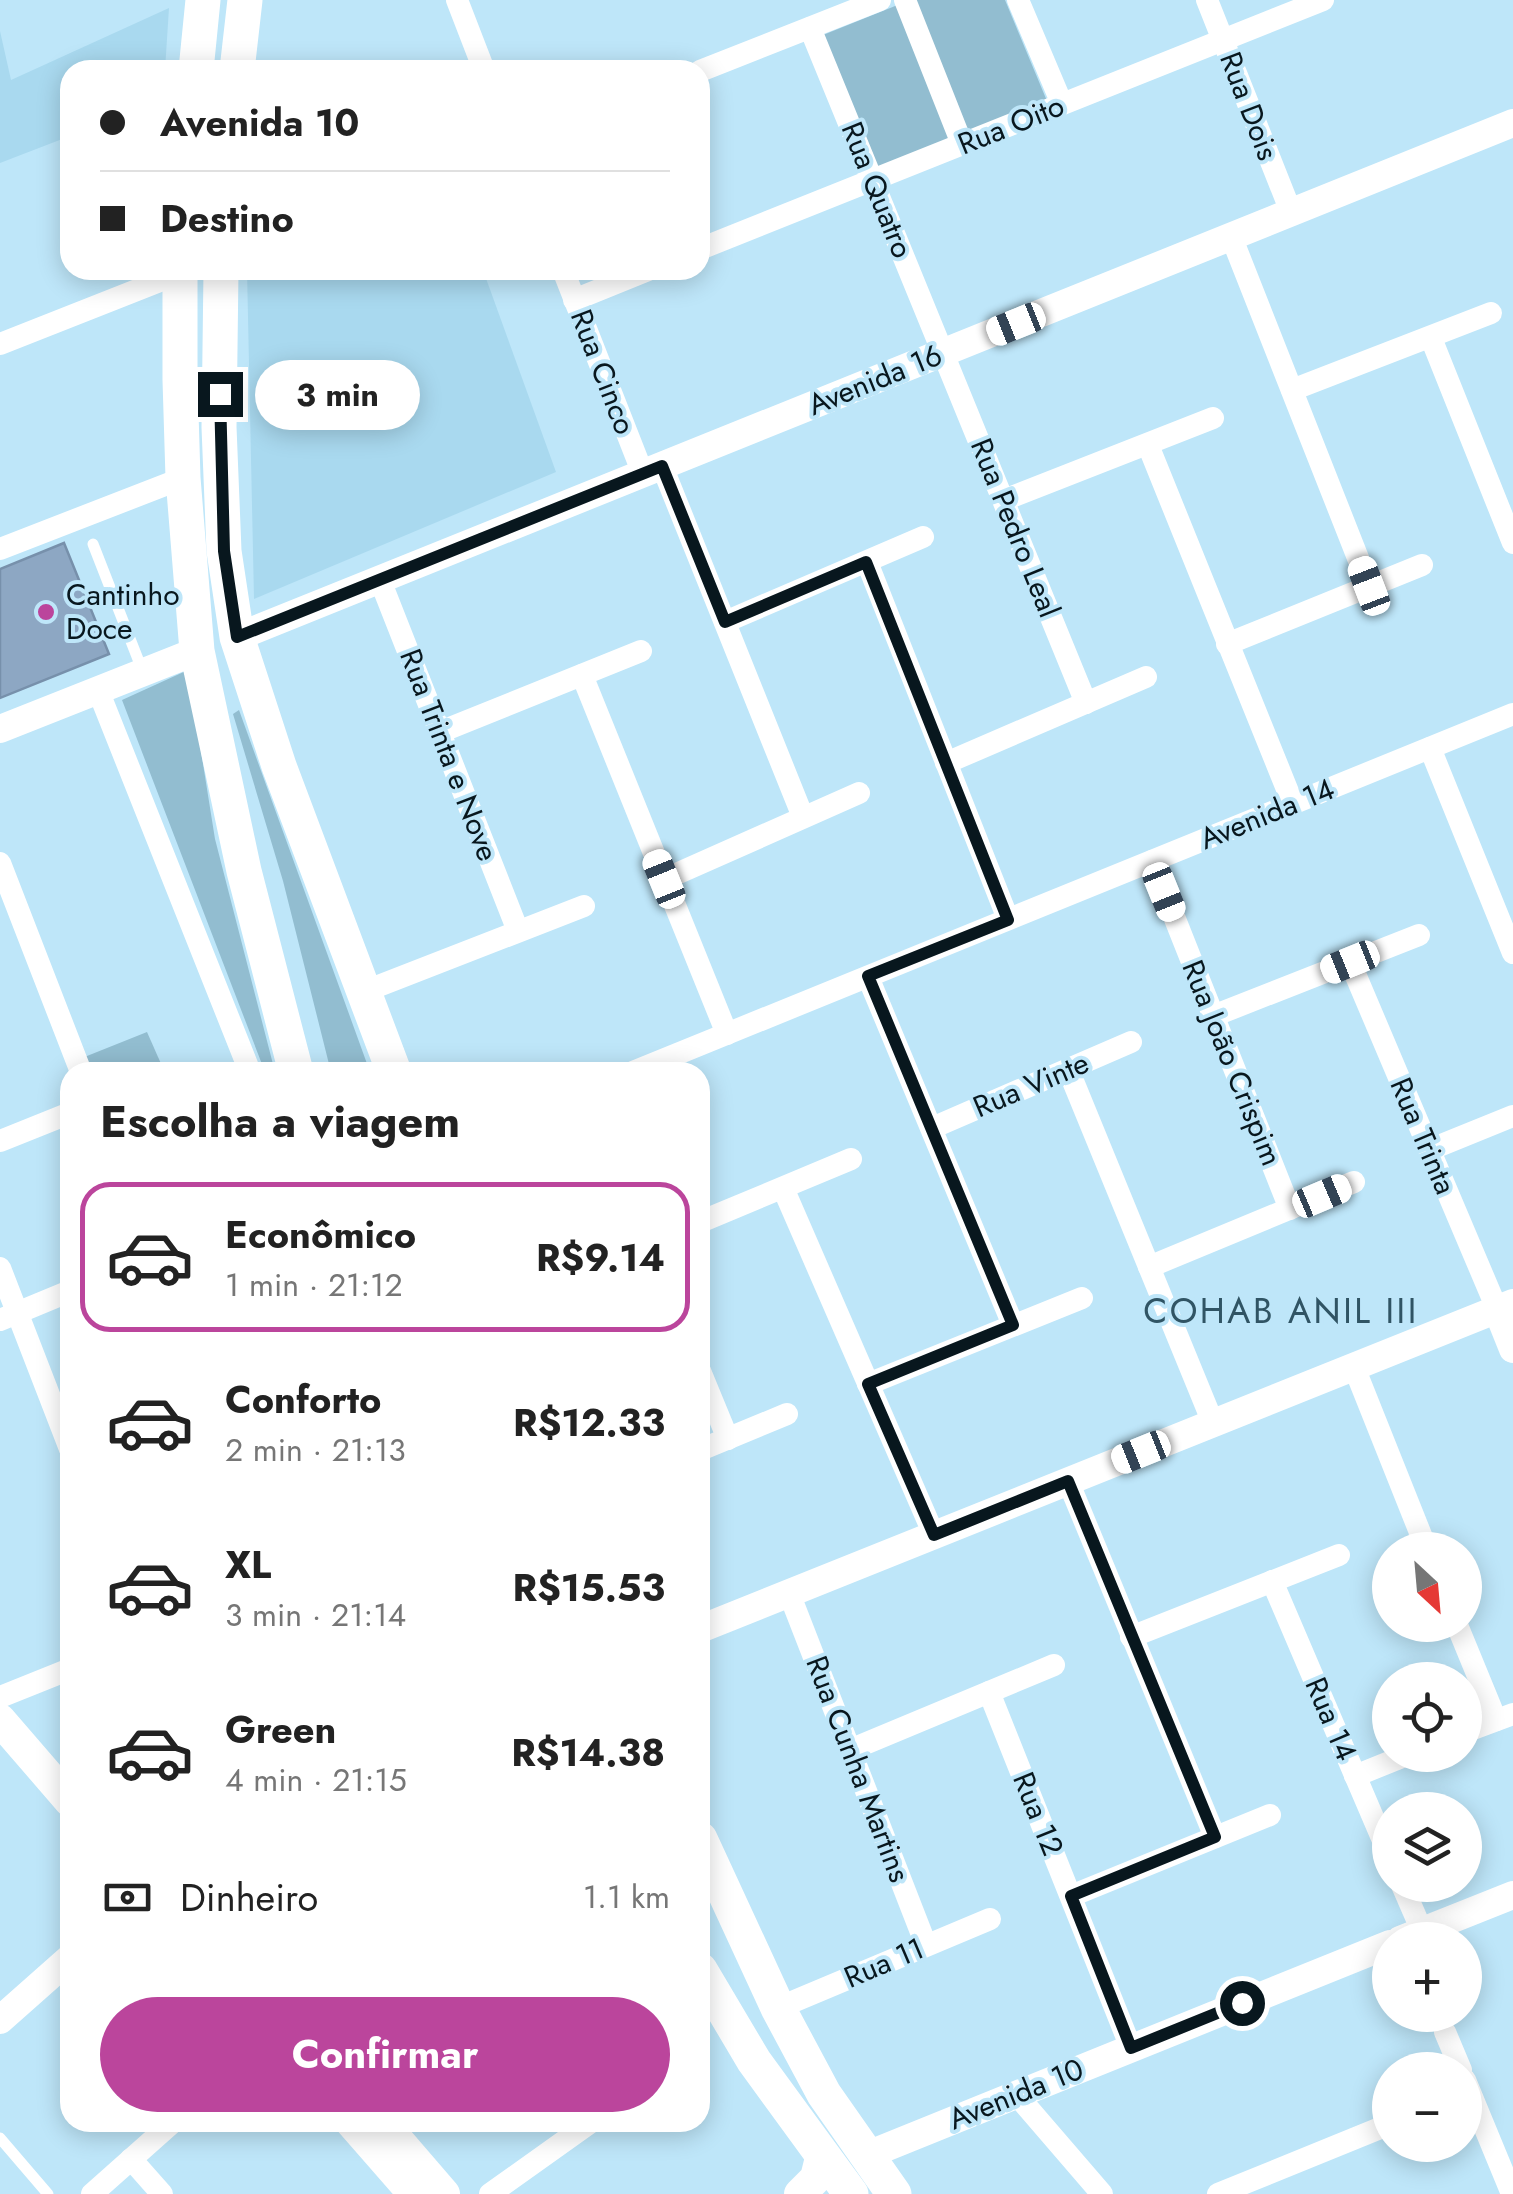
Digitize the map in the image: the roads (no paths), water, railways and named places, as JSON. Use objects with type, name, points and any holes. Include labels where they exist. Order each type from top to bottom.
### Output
[{"type":"main road","points":[[197,60],[203,0]]},
{"type":"main road","points":[[238,60],[245,0]]},
{"type":"main road","points":[[180,280],[183,478],[197,650],[244,872],[293,1062]]},
{"type":"main road","points":[[221,280],[219,427],[224,551],[237,637],[279,766],[390,1062]]},
{"type":"main road","points":[[270,976],[300,1062]]},
{"type":"main road","points":[[363,992],[383,1062]]},
{"type":"main road","points":[[0,1695],[60,1760]]},
{"type":"main road","points":[[0,1720],[60,1789]]},
{"type":"main road","points":[[710,1861],[778,2008],[824,2094],[894,2194]]},
{"type":"main road","points":[[710,1986],[754,2060],[850,2194],[861,2177],[865,2156]]},
{"type":"main road","points":[[360,2132],[414,2194]]},
{"type":"main road","points":[[391,2132],[444,2194]]},
{"type":"main road","points":[[800,2194],[816,2178],[822,2154]]},
{"type":"street","points":[[457,0],[480,60]]},
{"type":"street","points":[[710,68],[880,0]]},
{"type":"street","points":[[904,0],[962,144]]},
{"type":"street","points":[[1018,0],[1062,104]]},
{"type":"street","name":"Rua Dois","points":[[1207,0],[1290,212]]},
{"type":"street","name":"Rua Oito","points":[[710,245],[1323,0]]},
{"type":"street","name":"Rua Quatro","points":[[810,28],[944,352]]},
{"type":"street","name":"Avenida 16","points":[[237,637],[1513,123]]},
{"type":"street","points":[[1230,236],[1369,586]]},
{"type":"street","points":[[0,316],[5,342],[160,280]]},
{"type":"street","name":"Rua Cinco","points":[[566,280],[725,622],[803,818]]},
{"type":"street","points":[[574,300],[623,280]]},
{"type":"street","points":[[1292,390],[1491,313]]},
{"type":"street","points":[[1431,338],[1513,543]]},
{"type":"street","name":"Rua Pedro Leal","points":[[944,352],[1086,703]]},
{"type":"street","points":[[1004,500],[1212,418]]},
{"type":"street","points":[[1148,445],[1293,804]]},
{"type":"street","points":[[0,549],[183,478]]},
{"type":"street","points":[[725,622],[923,537]]},
{"type":"street","points":[[866,562],[1008,920]]},
{"type":"street","points":[[1227,644],[1422,565]]},
{"type":"street","name":"Rua Trinta e Nove","points":[[380,580],[518,931]]},
{"type":"street","points":[[0,729],[197,650]]},
{"type":"street","points":[[440,732],[640,651]]},
{"type":"street","points":[[582,675],[727,1034]]},
{"type":"street","points":[[946,763],[1146,678]]},
{"type":"street","points":[[98,690],[246,1062]]},
{"type":"street","name":"Avenida 14","points":[[658,1062],[1513,714]]},
{"type":"street","points":[[1430,748],[1502,895],[1513,953]]},
{"type":"street","points":[[664,879],[859,794]]},
{"type":"street","name":"Rua João Crispim","points":[[1152,861],[1290,1209]]},
{"type":"street","points":[[0,863],[77,1062]]},
{"type":"street","points":[[363,992],[584,906]]},
{"type":"street","points":[[1213,1016],[1418,935]]},
{"type":"street","name":"Rua Trinta","points":[[1350,962],[1429,1150],[1505,1306]]},
{"type":"street","points":[[868,976],[1013,1325]]},
{"type":"street","name":"Rua Vinte","points":[[932,1128],[1131,1042]]},
{"type":"street","points":[[1068,1069],[1213,1423]]},
{"type":"street","points":[[1429,1150],[1513,1116]]},
{"type":"street","points":[[0,1141],[60,1117]]},
{"type":"street","points":[[710,1218],[851,1160]]},
{"type":"street","points":[[1149,1268],[1354,1182]]},
{"type":"street","points":[[783,1188],[934,1535]]},
{"type":"street","points":[[0,1268],[9,1316],[60,1427]]},
{"type":"street","points":[[9,1316],[60,1295]]},
{"type":"street","points":[[868,1384],[1082,1298]]},
{"type":"street","points":[[710,1625],[1505,1306],[1513,1349]]},
{"type":"street","points":[[1354,1367],[1420,1532]]},
{"type":"street","points":[[710,1396],[728,1438]]},
{"type":"street","points":[[710,1446],[787,1414]]},
{"type":"street","points":[[1068,1481],[1215,1837]]},
{"type":"street","points":[[1131,1637],[1339,1554]]},
{"type":"street","name":"Rua 14","points":[[1272,1581],[1372,1815]]},
{"type":"street","name":"Rua Cunha Martins","points":[[789,1593],[926,1946]]},
{"type":"street","points":[[1466,1642],[1504,1717]]},
{"type":"street","points":[[850,1750],[1054,1665]]},
{"type":"street","points":[[0,1695],[60,1674]]},
{"type":"street","name":"Rua 12","points":[[989,1692],[1131,2048]]},
{"type":"street","points":[[1355,1776],[1372,1769]]},
{"type":"street","points":[[1071,1896],[1270,1815]]},
{"type":"street","points":[[1446,1922],[1513,1895]]},
{"type":"street","name":"Rua 11","points":[[778,2008],[990,1919]]},
{"type":"street","points":[[1,2011],[60,1947]]},
{"type":"street","name":"Avenida 10","points":[[865,2156],[1372,1951]]},
{"type":"street","points":[[1,2011],[60,1966]]},
{"type":"street","points":[[1445,2032],[1453,2052]]},
{"type":"street","points":[[1015,2094],[1102,2194]]},
{"type":"street","points":[[1482,2124],[1512,2194]]},
{"type":"street","points":[[1218,2194],[1372,2131]]},
{"type":"street","points":[[92,2194],[162,2132]]},
{"type":"street","points":[[490,2194],[574,2132]]},
{"type":"street","points":[[131,2159],[162,2194]]},
{"type":"lane","points":[[94,544],[144,672]]},
{"type":"lane","points":[[0,2138],[48,2194]]},
{"type":"place","name":"Cantinho Doce","points":[[46,612]]},
{"type":"district","name":"COHAB ANIL III","points":[[1281,1311]]}]
